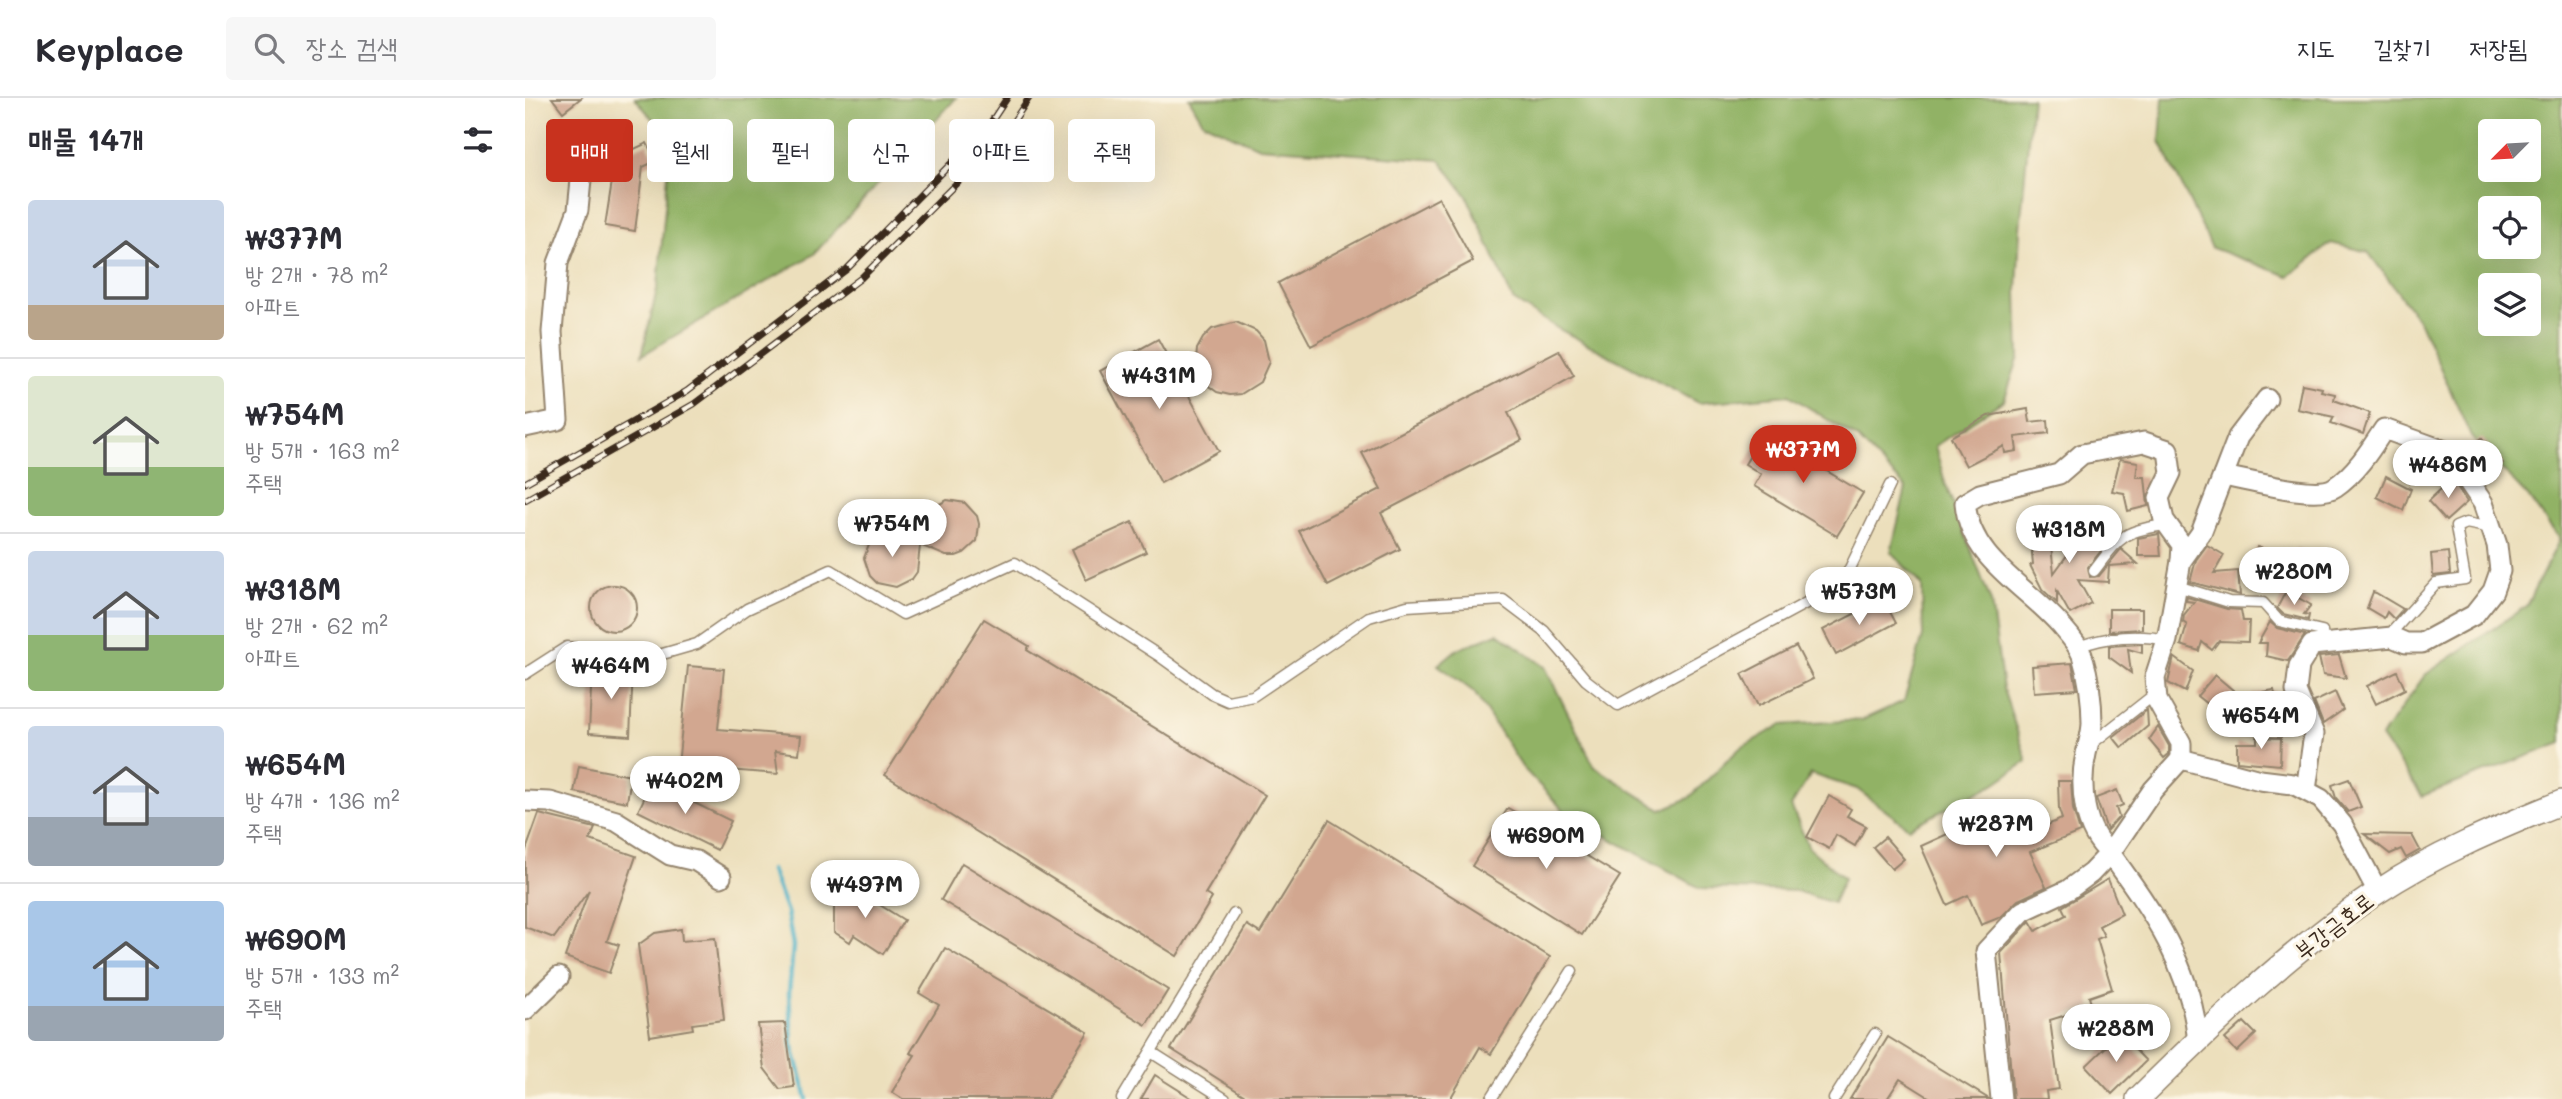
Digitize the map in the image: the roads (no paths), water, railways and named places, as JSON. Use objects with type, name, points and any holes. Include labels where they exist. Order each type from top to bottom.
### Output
[{"type":"street","points":[[525,427],[558,420],[552,332],[558,263],[578,210],[581,182]]},
{"type":"street","points":[[2181,561],[2201,533],[2238,437],[2267,399]]},
{"type":"street","points":[[2223,476],[2318,492],[2334,488],[2364,459],[2384,429],[2448,452],[2483,503],[2497,545],[2500,571],[2493,591],[2474,615],[2422,643],[2406,643],[2392,637],[2312,645],[2299,666],[2296,691],[2299,705],[2314,734],[2306,790]]},
{"type":"street","points":[[2001,1099],[1986,951],[2023,911],[2068,890],[2110,853],[2153,790],[2181,759],[2181,743],[2157,693],[2154,677],[2167,640],[2182,545],[2167,525],[2159,498],[2171,473],[2168,450],[2144,442],[2083,454],[2059,474],[1980,494],[1965,503],[1966,515],[1982,551],[2000,570],[2049,610],[2079,648],[2091,681],[2092,726],[2082,788],[2084,798],[2100,844],[2110,853],[2164,930],[2195,1005],[2198,1042]]},
{"type":"street","points":[[2181,759],[2260,780],[2293,784],[2321,799],[2343,824],[2378,892]]},
{"type":"street","points":[[525,801],[549,802],[616,821],[670,855],[696,861],[721,877]]},
{"type":"street","name":"부강금호로","points":[[2138,1099],[2271,975],[2378,892],[2482,834],[2562,802]]},
{"type":"street","points":[[525,1010],[559,977]]},
{"type":"lane","points":[[525,674],[567,647],[652,657],[697,644],[747,609],[831,570],[903,614],[1015,563],[1158,655],[1212,694],[1228,701],[1253,696],[1369,617],[1407,606],[1503,600],[1544,631],[1586,680],[1618,705],[1843,583],[1890,485]]},
{"type":"lane","points":[[2392,637],[2392,632],[2436,583],[2465,579],[2456,527],[2466,523],[2491,528]]},
{"type":"lane","points":[[2094,571],[2116,543],[2134,528],[2167,525]]},
{"type":"lane","points":[[2177,586],[2229,602],[2263,603],[2279,621],[2322,631],[2323,643]]},
{"type":"lane","points":[[2079,648],[2094,641],[2156,637],[2167,640]]},
{"type":"lane","points":[[2087,748],[2157,693]]},
{"type":"lane","points":[[1122,1099],[1234,914]]},
{"type":"lane","points":[[1491,1099],[1572,971]]},
{"type":"lane","points":[[1834,1099],[1875,1034]]},
{"type":"lane","points":[[1150,1052],[1225,1099]]},
{"type":"waterway","points":[[771,870],[787,912],[793,946],[789,993],[792,1043],[807,1099]]},
{"type":"railway","points":[[525,483],[687,391],[847,269],[989,125],[1007,98]]},
{"type":"railway","points":[[525,500],[694,404],[861,278],[1003,137],[1029,98]]}]
